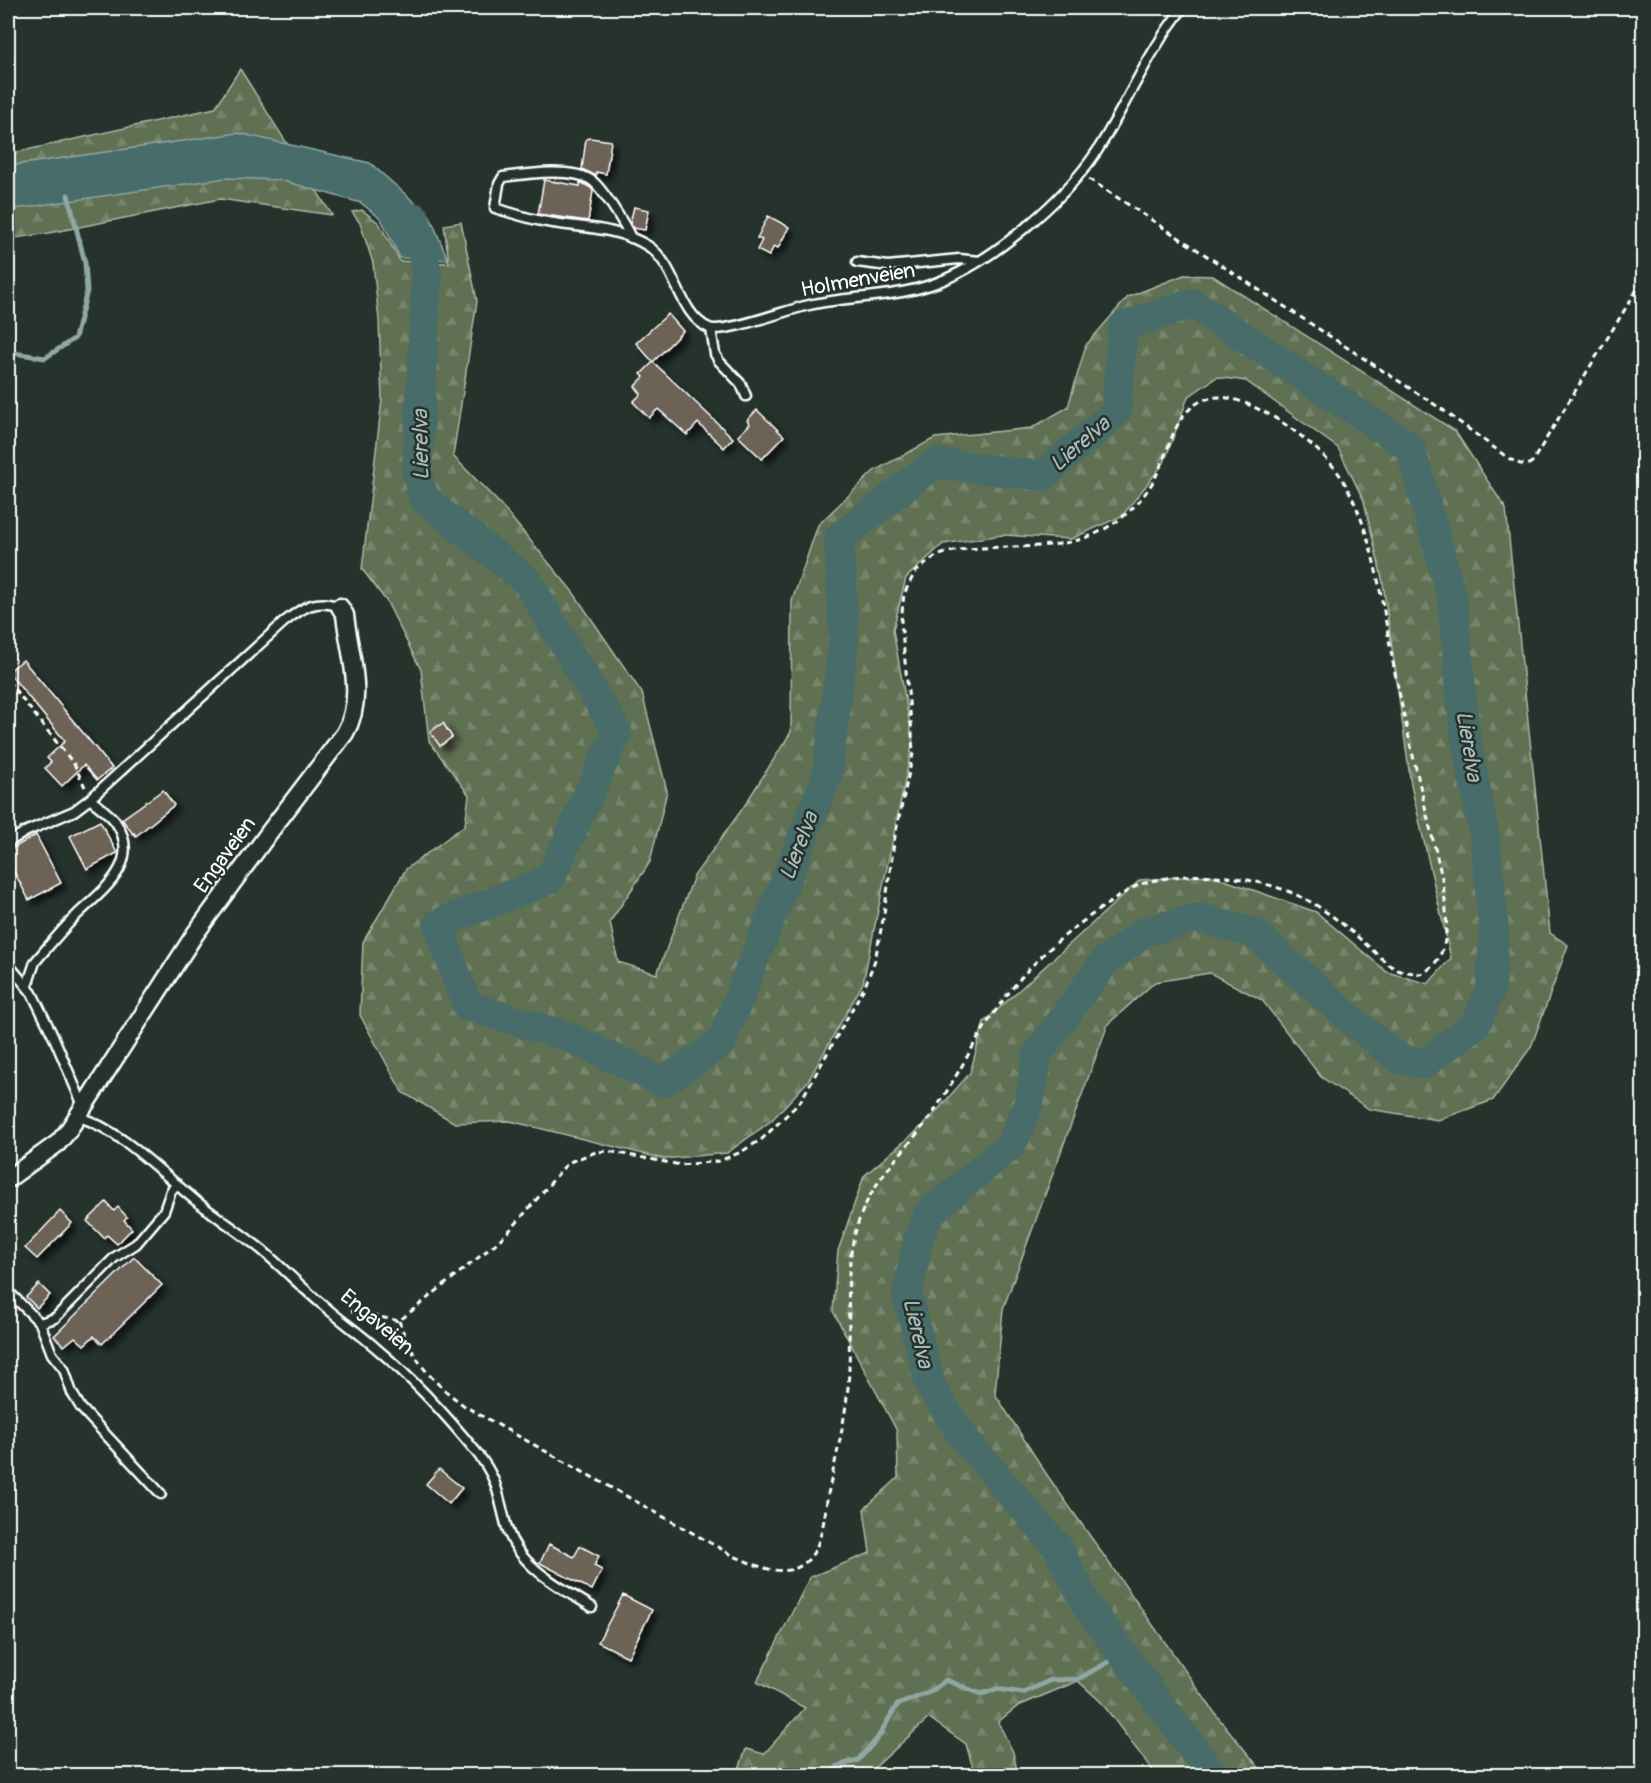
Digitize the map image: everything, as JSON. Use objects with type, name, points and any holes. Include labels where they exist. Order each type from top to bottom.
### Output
[{"type":"street","name":"Engaveien","points":[[8,1179],[58,1143],[81,1112],[195,934],[350,725],[355,695],[345,615],[340,608]]},
{"type":"lane","name":"Holmenveien","points":[[711,329],[726,328],[809,305],[898,293],[930,285],[968,270],[1028,225],[1060,196],[1096,153],[1150,56],[1183,8]]},
{"type":"lane","points":[[631,238],[592,180],[576,174],[552,173],[503,177],[499,184],[495,208],[544,222],[619,233],[649,246],[664,263],[688,309],[700,323],[711,329],[715,354],[741,384],[746,396]]},
{"type":"lane","points":[[857,262],[888,266],[959,259],[980,261]]},
{"type":"lane","points":[[8,842],[27,831],[74,811],[90,799],[284,622],[311,604],[328,603],[340,608]]},
{"type":"lane","points":[[27,986],[39,956],[120,870],[124,853],[119,828],[109,815],[90,799]]},
{"type":"lane","points":[[8,964],[27,986],[55,1040],[81,1112]]},
{"type":"lane","name":"Engaveien","points":[[81,1112],[122,1140],[196,1201],[261,1250],[406,1376],[489,1469],[497,1486],[511,1537],[531,1565],[549,1581],[592,1607]]},
{"type":"lane","points":[[40,1323],[55,1318],[115,1257],[136,1244],[164,1211],[171,1191],[177,1184]]},
{"type":"lane","points":[[8,1291],[40,1323],[52,1354],[64,1369],[72,1394],[81,1408],[161,1494]]},
{"type":"path","points":[[1080,172],[1443,410],[1508,458],[1520,464],[1532,462],[1644,278]]},
{"type":"path","points":[[323,1306],[399,1321],[494,1245],[572,1161],[596,1152],[608,1151],[681,1165],[718,1161],[741,1152],[762,1139],[800,1102],[865,986],[880,938],[895,836],[913,754],[901,621],[904,594],[915,572],[936,556],[949,552],[1073,541],[1096,534],[1112,525],[1132,510],[1145,494],[1183,417],[1191,408],[1214,397],[1226,397],[1240,401],[1265,412],[1315,446],[1329,459],[1352,495],[1368,545],[1397,686],[1442,878],[1446,907],[1446,932],[1439,959],[1421,974],[1400,971],[1389,965],[1328,913],[1307,900],[1259,882],[1232,877],[1185,877],[1140,885],[1083,921],[1038,958],[1009,992],[979,1035],[931,1117],[886,1169],[866,1203],[855,1235],[850,1266],[850,1364],[846,1413],[812,1555],[799,1567],[791,1570],[773,1570],[757,1566],[734,1556],[466,1407],[436,1383],[420,1365],[399,1321]]},
{"type":"path","points":[[8,681],[74,764],[90,799]]},
{"type":"green space","points":[[240,69],[332,215],[220,199],[8,239],[8,154],[215,108]]},
{"type":"green space","points":[[362,210],[379,223],[400,261],[449,263],[444,225],[461,222],[477,301],[453,456],[500,504],[573,592],[642,693],[667,791],[650,862],[610,922],[618,962],[657,974],[694,876],[743,808],[791,732],[792,601],[818,525],[874,471],[935,438],[1032,428],[1068,407],[1086,345],[1128,297],[1184,275],[1213,276],[1455,431],[1506,509],[1550,933],[1568,945],[1531,1047],[1493,1100],[1438,1120],[1369,1109],[1321,1077],[1262,1000],[1210,973],[1155,982],[1108,1024],[1003,1309],[995,1394],[1047,1475],[1217,1716],[1265,1775],[1156,1775],[1101,1702],[1078,1681],[1018,1706],[998,1722],[1013,1752],[1018,1775],[975,1775],[966,1744],[929,1718],[872,1770],[856,1775],[737,1775],[746,1749],[764,1754],[805,1708],[757,1682],[810,1577],[870,1553],[864,1509],[898,1478],[897,1431],[833,1311],[838,1251],[864,1176],[929,1120],[970,1073],[984,1022],[1140,880],[1210,875],[1316,912],[1387,972],[1428,984],[1451,958],[1411,785],[1383,583],[1364,501],[1338,448],[1246,381],[1217,377],[1188,397],[1164,463],[1122,516],[1071,539],[1002,535],[943,544],[906,578],[893,630],[913,742],[863,983],[808,1081],[771,1121],[727,1153],[664,1159],[510,1121],[455,1123],[402,1092],[360,1015],[363,942],[406,869],[465,825],[469,795],[429,741],[421,670],[387,602],[362,569],[382,400],[379,320],[373,263],[360,223],[352,212]]},
{"type":"water","points":[[238,133],[370,163],[430,216],[448,260],[400,258],[381,219],[361,203],[280,180],[226,178],[8,210],[8,166]]},
{"type":"building","points":[[586,139],[611,141],[606,174],[596,172],[596,176],[582,169]]},
{"type":"building","points":[[544,180],[580,186],[580,182],[591,188],[593,191],[588,221],[538,214]]},
{"type":"building","points":[[634,207],[649,210],[645,230],[633,228],[630,223]]},
{"type":"building","points":[[768,216],[789,227],[778,248],[774,246],[769,256],[757,250],[762,240],[757,238]]},
{"type":"building","points":[[668,314],[683,331],[653,362],[636,343]]},
{"type":"building","points":[[653,362],[733,438],[724,448],[698,423],[687,435],[658,409],[649,418],[633,402],[641,394],[635,386],[644,377],[641,374]]},
{"type":"building","points":[[757,410],[784,436],[762,459],[738,436],[750,424],[747,420]]},
{"type":"building","points":[[23,660],[112,768],[97,780],[84,765],[62,786],[45,768],[51,762],[47,758],[65,741],[8,672]]},
{"type":"building","points":[[443,723],[452,737],[440,746],[430,732]]},
{"type":"building","points":[[163,790],[174,805],[136,836],[122,819]]},
{"type":"building","points":[[100,821],[117,853],[87,869],[70,836]]},
{"type":"building","points":[[36,835],[61,883],[29,900],[8,860],[8,851]]},
{"type":"building","points":[[106,1202],[114,1211],[118,1207],[127,1217],[124,1220],[132,1229],[117,1244],[107,1235],[104,1238],[87,1221]]},
{"type":"building","points":[[60,1211],[72,1223],[37,1259],[25,1248]]},
{"type":"building","points":[[134,1257],[162,1285],[102,1344],[94,1336],[84,1345],[75,1337],[64,1346],[54,1336]]},
{"type":"building","points":[[39,1284],[50,1295],[37,1308],[26,1297]]},
{"type":"building","points":[[439,1469],[462,1488],[449,1504],[426,1484]]},
{"type":"building","points":[[549,1544],[574,1557],[580,1546],[599,1556],[594,1566],[602,1570],[592,1590],[540,1563]]},
{"type":"building","points":[[623,1595],[652,1610],[628,1657],[598,1642]]},
{"type":"waterway","points":[[8,352],[45,358],[75,338],[87,291],[85,263],[68,195]]},
{"type":"waterway","name":"Lierelva","points":[[415,218],[427,274],[417,473],[424,499],[527,581],[617,732],[550,879],[438,924],[467,1006],[569,1037],[663,1082],[721,1043],[827,776],[844,638],[839,538],[935,463],[1043,476],[1116,412],[1123,327],[1192,303],[1410,447],[1452,597],[1465,734],[1485,838],[1494,929],[1491,988],[1476,1024],[1424,1064],[1400,1059],[1358,1026],[1254,933],[1198,918],[1146,931],[1105,961],[1038,1053],[1029,1103],[1011,1145],[929,1213],[918,1241],[907,1295],[931,1387],[963,1437],[1058,1548],[1088,1607],[1213,1776]]},
{"type":"waterway","points":[[831,1776],[838,1766],[858,1760],[877,1739],[897,1705],[930,1692],[946,1680],[981,1694],[997,1689],[1023,1693],[1051,1680],[1078,1679],[1123,1654]]}]
